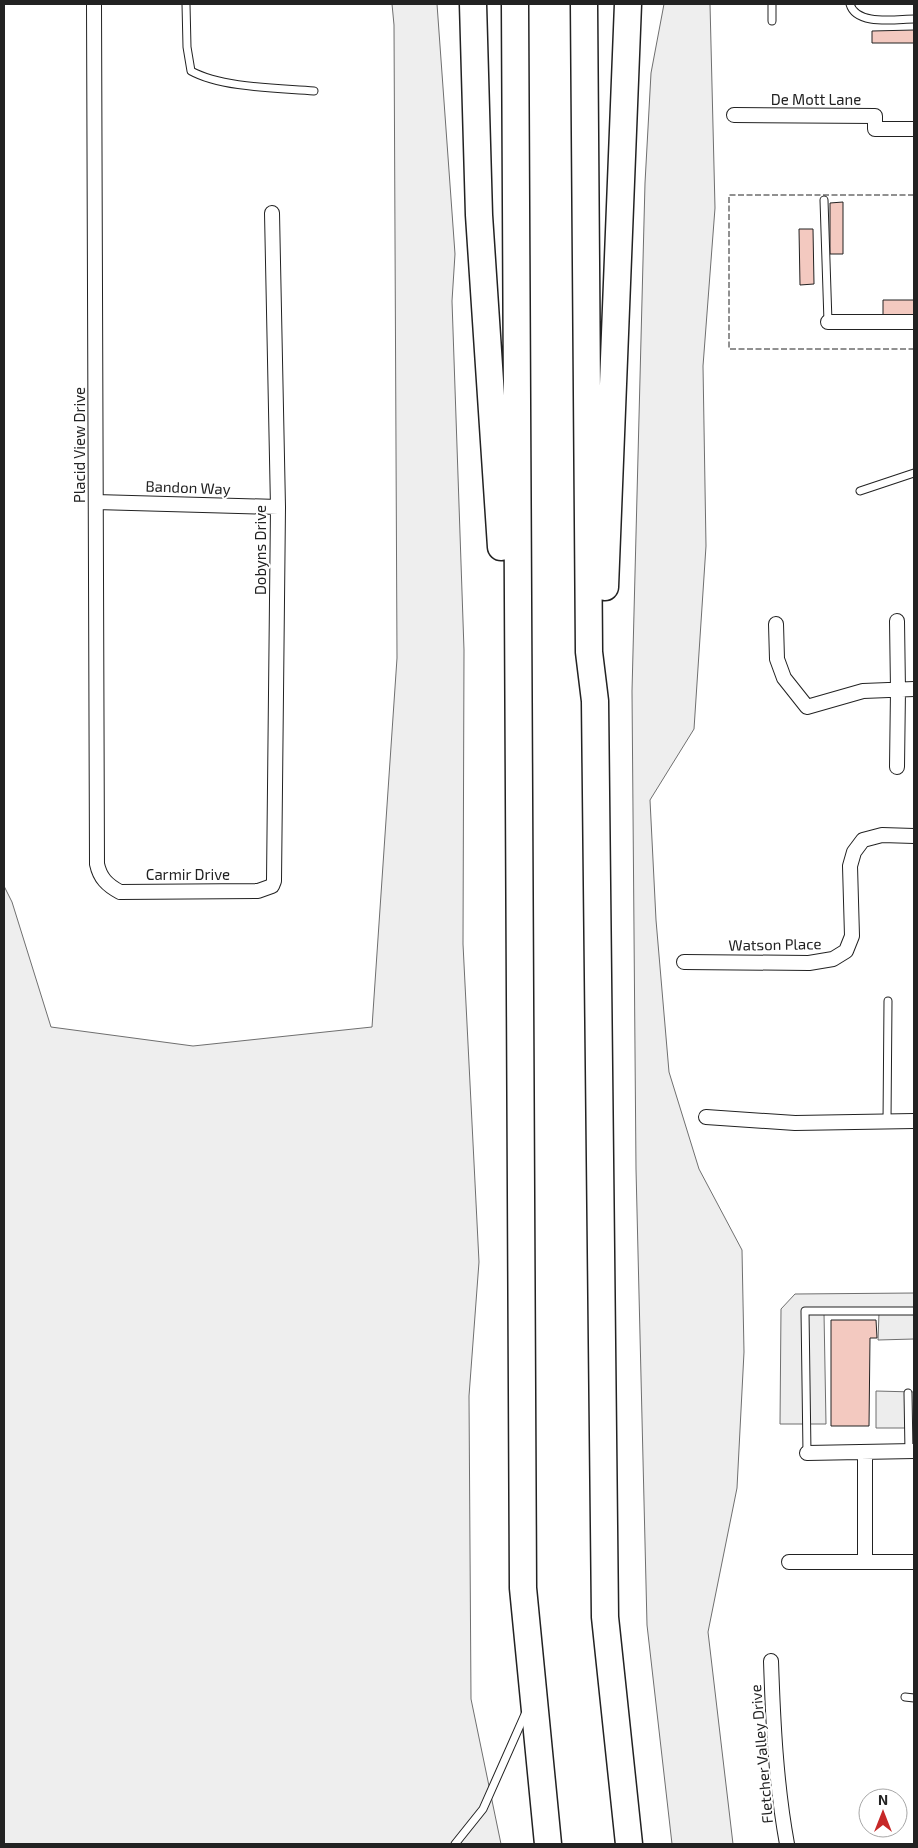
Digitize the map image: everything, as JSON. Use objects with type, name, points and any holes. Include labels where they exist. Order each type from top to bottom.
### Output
[{"type":"highway","points":[[473,4],[479,215],[519,807]]},
{"type":"highway","points":[[515,4],[523,1588],[548,1844]]},
{"type":"highway","points":[[584,4],[589,652],[595,701],[605,1617],[629,1844]]},
{"type":"highway","points":[[595,701],[602,683],[628,4]]},
{"type":"street","name":"Placid View Drive","points":[[94,4],[97,864],[99,874],[106,883]]},
{"type":"street","name":"De Mott Lane","points":[[734,115],[875,116],[875,129],[914,129]]},
{"type":"street","name":"Dobyns Drive","points":[[272,213],[278,506],[274,881],[272,886]]},
{"type":"street","points":[[828,322],[914,322]]},
{"type":"street","name":"Bandon Way","points":[[96,502],[278,506]]},
{"type":"street","points":[[897,621],[897,767]]},
{"type":"street","points":[[776,624],[778,659],[784,678],[807,707],[863,691],[914,689]]},
{"type":"street","name":"Watson Place","points":[[684,962],[810,963],[833,959],[846,951],[852,936],[850,866],[854,852],[863,840],[882,835],[914,836]]},
{"type":"street","name":"Carmir Drive","points":[[106,883],[120,892],[258,891],[272,886]]},
{"type":"street","points":[[706,1116],[795,1123],[914,1121]]},
{"type":"street","points":[[865,1452],[865,1562]]},
{"type":"street","points":[[807,1453],[912,1452]]},
{"type":"street","points":[[789,1562],[914,1562]]},
{"type":"street","name":"Fletcher Valley Drive","points":[[771,1661],[773,1719],[782,1818],[787,1844]]},
{"type":"lane","points":[[186,4],[186,48],[191,71],[202,78],[250,86],[314,91]]},
{"type":"lane","points":[[772,4],[772,21]]},
{"type":"lane","points":[[850,4],[857,15],[869,19],[914,19]]},
{"type":"lane","points":[[824,200],[828,322]]},
{"type":"lane","points":[[860,491],[914,473]]},
{"type":"lane","points":[[887,1122],[888,1001]]},
{"type":"lane","points":[[807,1453],[805,1311],[914,1311]]},
{"type":"lane","points":[[908,1393],[912,1452]]},
{"type":"lane","points":[[456,1844],[483,1809],[533,1695]]},
{"type":"lane","points":[[905,1698],[914,1698]]},
{"type":"shaded area","points":[[392,4],[437,4],[455,254],[452,301],[464,650],[463,944],[479,1262],[469,1396],[471,1699],[501,1844],[4,1844],[4,886],[12,902],[51,1027],[193,1046],[372,1027],[397,658],[394,25]]},
{"type":"shaded area","points":[[664,4],[710,4],[715,208],[703,366],[706,546],[694,729],[650,800],[656,920],[669,1072],[699,1169],[742,1250],[744,1352],[737,1488],[708,1632],[733,1844],[672,1844],[647,1625],[636,1169],[632,691],[645,183],[651,73]]},
{"type":"shaded area","points":[[914,1293],[914,1339],[878,1340],[879,1313],[824,1313],[826,1424],[780,1424],[781,1309],[795,1294]]},
{"type":"shaded area","points":[[876,1391],[914,1392],[914,1428],[876,1428]]},
{"type":"building","points":[[914,30],[914,43],[872,43],[872,31]]},
{"type":"building","points":[[843,202],[843,254],[830,254],[830,203]]},
{"type":"building","points":[[799,229],[813,229],[814,284],[800,285]]},
{"type":"building","points":[[883,300],[914,300],[914,315],[883,315]]},
{"type":"building","points":[[831,1320],[876,1320],[877,1338],[870,1338],[869,1426],[831,1426]]},
{"type":"fence","points":[[914,195],[729,195],[729,349],[914,349]]}]
